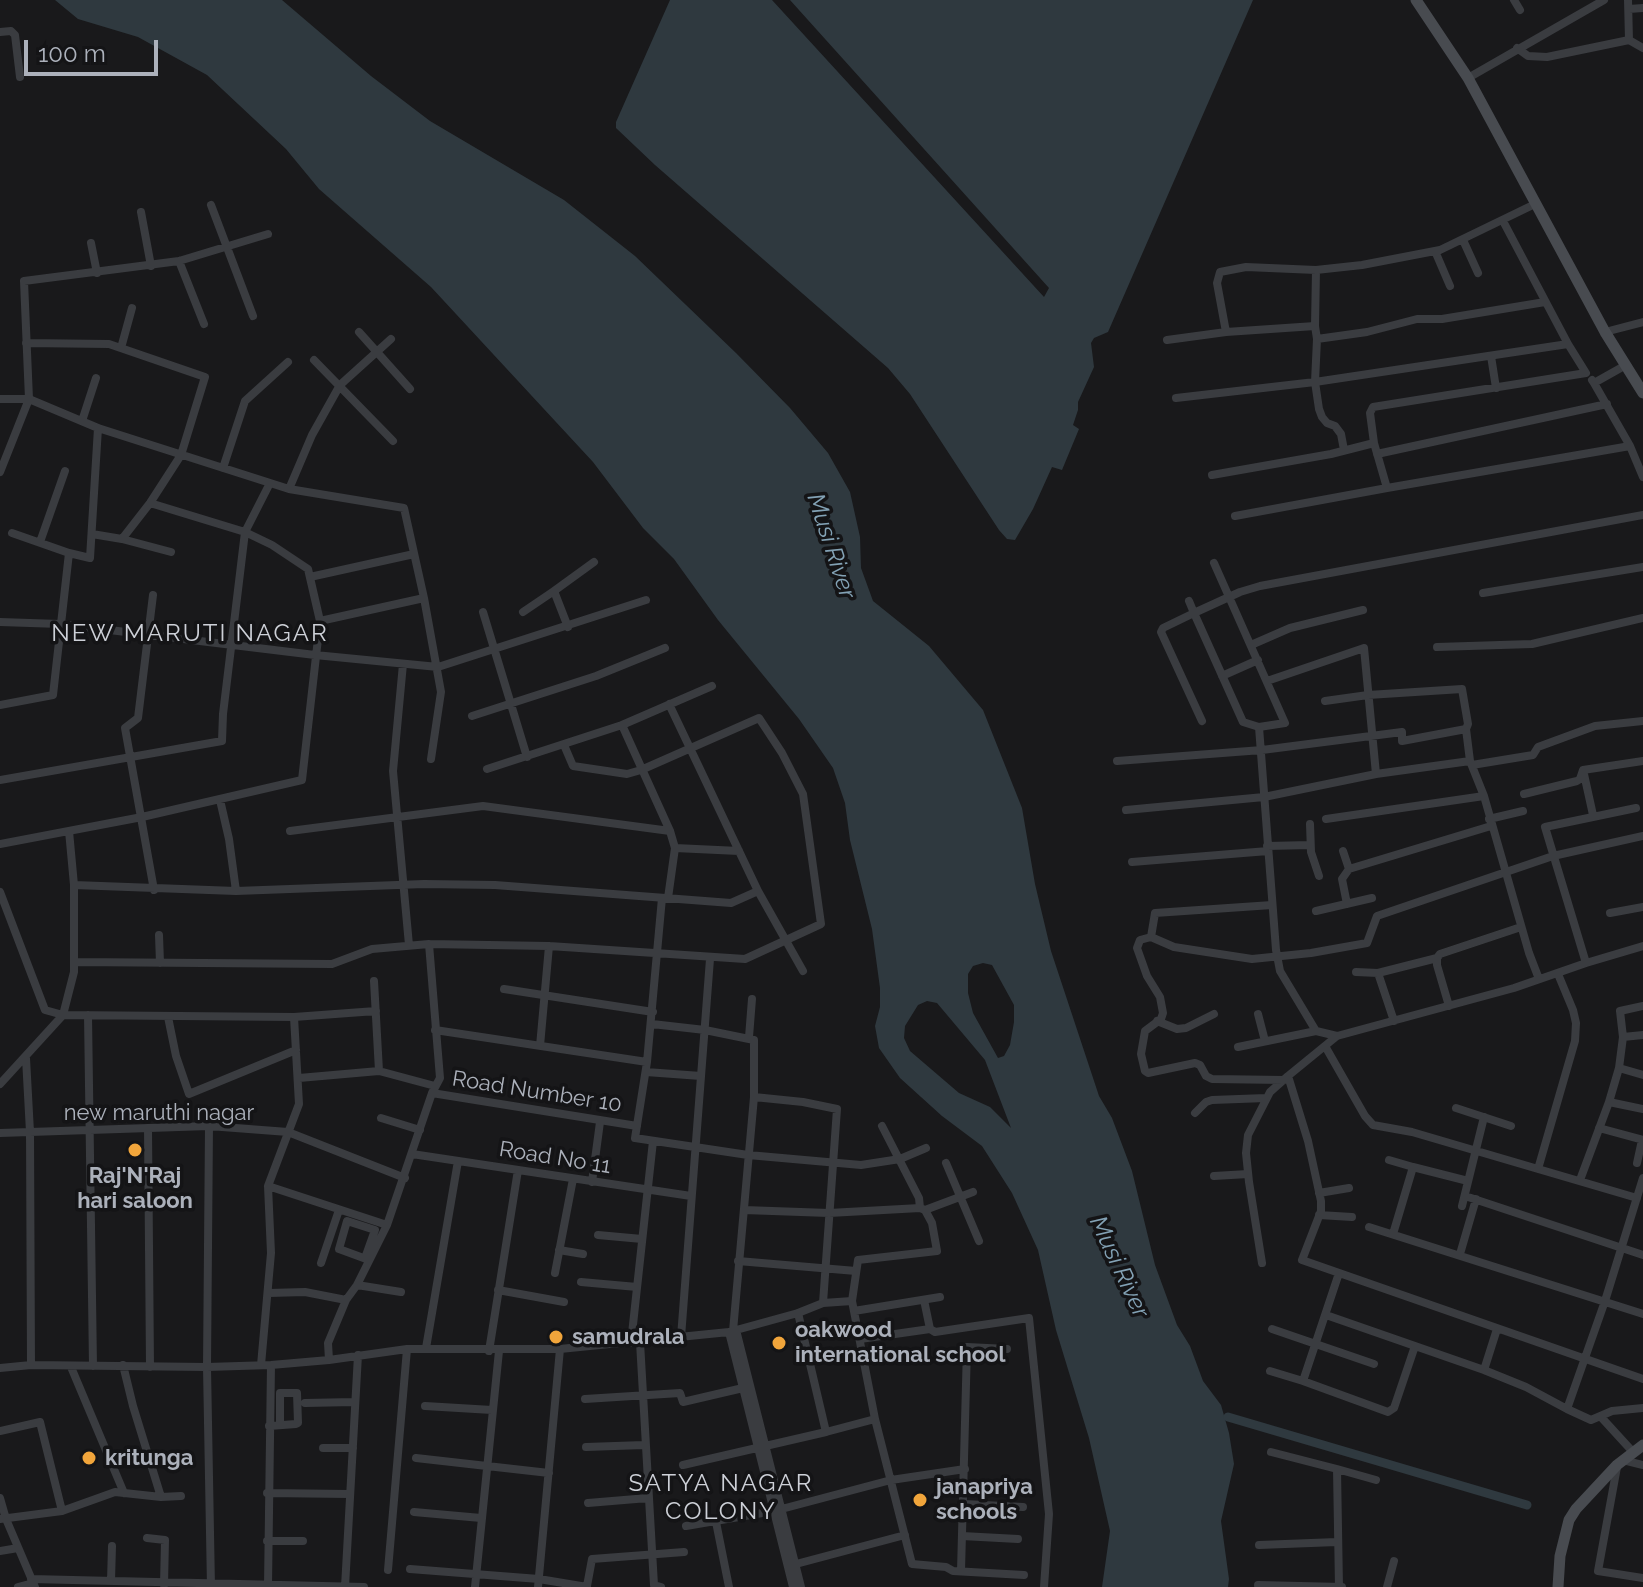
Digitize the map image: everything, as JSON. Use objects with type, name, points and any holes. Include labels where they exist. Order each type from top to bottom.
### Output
[{"type":"street","points":[[1416,0],[1468,78],[1605,332],[1626,365],[1638,376],[1643,393]]},
{"type":"street","points":[[1514,0],[1520,10]]},
{"type":"street","points":[[1468,78],[1604,0]]},
{"type":"street","points":[[1629,40],[1628,5],[1643,8]]},
{"type":"street","points":[[0,32],[11,31],[15,35],[20,77]]},
{"type":"street","points":[[1517,48],[1528,56],[1547,57],[1629,40],[1643,48]]},
{"type":"street","points":[[1226,332],[1217,283],[1220,272],[1246,267],[1316,270],[1435,251],[1535,204]]},
{"type":"street","points":[[211,205],[253,316]]},
{"type":"street","points":[[141,212],[151,266]]},
{"type":"street","points":[[1505,219],[1568,344],[1586,373],[1598,381],[1643,477]]},
{"type":"street","points":[[0,472],[29,399],[24,281],[179,261],[268,234]]},
{"type":"street","points":[[1463,240],[1478,273]]},
{"type":"street","points":[[91,243],[97,273]]},
{"type":"street","points":[[1435,251],[1450,286]]},
{"type":"street","points":[[179,261],[204,324]]},
{"type":"street","points":[[1316,270],[1315,382],[1322,417],[1341,434],[1344,450]]},
{"type":"street","points":[[1317,339],[1367,332],[1417,319],[1442,319],[1545,302]]},
{"type":"street","points":[[121,348],[132,308]]},
{"type":"street","points":[[1605,332],[1643,322]]},
{"type":"street","points":[[1167,340],[1226,332],[1315,326]]},
{"type":"street","points":[[359,332],[410,389]]},
{"type":"street","points":[[289,489],[312,435],[340,385],[391,339]]},
{"type":"street","points":[[26,343],[109,344],[205,377],[181,455],[122,539]]},
{"type":"street","points":[[1176,398],[1315,382],[1568,344]]},
{"type":"street","points":[[1491,356],[1496,388]]},
{"type":"street","points":[[314,360],[393,441]]},
{"type":"street","points":[[223,468],[245,401],[288,362]]},
{"type":"street","points":[[1598,381],[1626,365]]},
{"type":"street","points":[[1387,488],[1374,443],[1370,413],[1373,407],[1586,373]]},
{"type":"street","points":[[82,421],[96,378]]},
{"type":"street","points":[[0,399],[29,399],[98,428],[289,489],[404,508],[441,692],[431,759]]},
{"type":"street","points":[[1377,454],[1607,404]]},
{"type":"street","points":[[12,533],[90,558],[98,428]]},
{"type":"street","points":[[1212,475],[1374,443]]},
{"type":"street","points":[[1235,516],[1630,446]]},
{"type":"street","points":[[40,542],[65,471]]},
{"type":"street","points":[[0,780],[222,741],[245,532],[270,483]]},
{"type":"street","points":[[0,844],[142,817],[302,780],[320,621],[308,569],[272,545],[245,532],[150,503]]},
{"type":"street","points":[[1202,721],[1161,632],[1163,628],[1194,613],[1260,586],[1643,515]]},
{"type":"street","points":[[92,534],[171,552]]},
{"type":"street","points":[[0,705],[53,695],[69,553]]},
{"type":"street","points":[[310,577],[414,554]]},
{"type":"street","points":[[523,612],[594,562]]},
{"type":"street","points":[[1189,601],[1243,722],[1259,727],[1285,723],[1214,563]]},
{"type":"street","points":[[1483,593],[1643,567]]},
{"type":"street","points":[[554,591],[568,627]]},
{"type":"street","points":[[153,595],[138,718],[125,728],[154,890]]},
{"type":"street","points":[[320,621],[424,598]]},
{"type":"street","points":[[0,622],[60,624],[438,667],[646,600]]},
{"type":"street","points":[[1251,645],[1290,628],[1363,610]]},
{"type":"street","points":[[483,612],[527,757]]},
{"type":"street","points":[[1437,647],[1532,644],[1643,618]]},
{"type":"street","points":[[472,716],[596,676],[665,648]]},
{"type":"street","points":[[1267,681],[1364,648],[1376,774]]},
{"type":"street","points":[[1222,676],[1258,660]]},
{"type":"street","points":[[403,664],[393,771],[409,945]]},
{"type":"street","points":[[487,769],[622,725],[712,686]]},
{"type":"street","points":[[1325,701],[1462,689],[1471,763],[1484,796],[1539,979]]},
{"type":"street","points":[[669,704],[758,891],[803,971]]},
{"type":"street","points":[[74,962],[332,964],[372,949],[429,944],[549,946],[745,959],[821,924],[803,794],[759,718],[627,774],[573,766],[564,745]]},
{"type":"street","points":[[1126,810],[1264,797],[1376,774],[1533,755],[1538,747],[1595,726],[1643,721]]},
{"type":"street","points":[[622,725],[675,848],[665,898],[647,1067],[635,1138],[748,1155],[861,1165],[900,1159],[926,1148]]},
{"type":"street","points":[[1259,727],[1277,956],[1280,971],[1316,1031]]},
{"type":"street","points":[[1117,761],[1262,750],[1402,732],[1402,741],[1466,729]]},
{"type":"street","points":[[1583,770],[1643,761]]},
{"type":"street","points":[[1524,794],[1577,781],[1583,770]]},
{"type":"street","points":[[1583,770],[1593,815]]},
{"type":"street","points":[[1326,819],[1484,796]]},
{"type":"street","points":[[220,800],[236,891]]},
{"type":"street","points":[[290,831],[483,806],[670,831]]},
{"type":"street","points":[[1586,963],[1545,827],[1636,808]]},
{"type":"street","points":[[1347,904],[1342,879],[1349,869],[1523,811]]},
{"type":"street","points":[[1310,824],[1310,845],[1319,876]]},
{"type":"street","points":[[2,1082],[63,1015],[74,972],[74,885],[69,831]]},
{"type":"street","points":[[1286,1078],[1212,1079],[1195,1063],[1148,1073],[1141,1062],[1142,1041],[1145,1031],[1163,1013],[1160,997],[1147,976],[1137,948],[1140,940],[1151,937],[1174,947],[1244,958],[1367,943],[1377,916],[1553,856],[1643,836]]},
{"type":"street","points":[[1132,862],[1310,845]]},
{"type":"street","points":[[675,848],[739,851]]},
{"type":"street","points":[[1343,851],[1349,869]]},
{"type":"street","points":[[74,885],[236,891],[495,885],[731,903],[758,891]]},
{"type":"street","points":[[0,892],[50,1028]]},
{"type":"street","points":[[1316,911],[1372,898]]},
{"type":"street","points":[[1151,937],[1155,913],[1272,905]]},
{"type":"street","points":[[1610,913],[1643,907]]},
{"type":"street","points":[[1356,972],[1378,973],[1437,958],[1440,954],[1521,927]]},
{"type":"street","points":[[159,935],[160,963]]},
{"type":"street","points":[[367,1259],[387,1225],[433,1089],[440,1078],[429,944]]},
{"type":"street","points":[[540,1046],[549,946]]},
{"type":"street","points":[[1262,1263],[1248,1174],[1248,1135],[1266,1098],[1286,1078],[1337,1036],[1558,974],[1643,946]]},
{"type":"street","points":[[1437,958],[1449,1006]]},
{"type":"street","points":[[681,1337],[710,959]]},
{"type":"street","points":[[1378,973],[1394,1021]]},
{"type":"street","points":[[1538,1169],[1575,1041],[1573,1010],[1558,974]]},
{"type":"street","points":[[374,981],[379,1071]]},
{"type":"street","points":[[504,989],[653,1012]]},
{"type":"street","points":[[749,1037],[752,999]]},
{"type":"street","points":[[1580,1180],[1619,1068],[1623,1037],[1620,1011],[1643,1006]]},
{"type":"street","points":[[45,1010],[63,1015],[168,1017],[294,1017],[376,1011]]},
{"type":"street","points":[[1157,1021],[1177,1029],[1186,1028],[1214,1014]]},
{"type":"street","points":[[1258,1014],[1265,1041]]},
{"type":"street","points":[[88,1015],[93,1366]]},
{"type":"street","points":[[168,1017],[176,1056],[189,1094],[296,1050]]},
{"type":"street","points":[[268,1586],[269,1408],[266,1365],[271,1253],[268,1186],[299,1104],[294,1017]]},
{"type":"street","points":[[652,1024],[749,1037],[755,1043],[754,1097],[732,1331],[743,1388],[762,1448]]},
{"type":"street","points":[[435,1030],[701,1076]]},
{"type":"street","points":[[1238,1047],[1316,1031],[1337,1036]]},
{"type":"street","points":[[1623,1037],[1643,1035]]},
{"type":"street","points":[[1325,1046],[1370,1123],[1637,1198]]},
{"type":"street","points":[[26,1058],[30,1132],[31,1365]]},
{"type":"street","points":[[1619,1068],[1643,1075]]},
{"type":"street","points":[[0,1069],[2,1082]]},
{"type":"street","name":"Road Number 10","points":[[299,1078],[379,1071],[433,1089],[600,1122],[637,1126]]},
{"type":"street","points":[[1286,1078],[1308,1141],[1319,1193],[1319,1215],[1302,1260],[1643,1379]]},
{"type":"street","points":[[754,1097],[835,1107],[837,1114],[823,1303]]},
{"type":"street","points":[[1195,1113],[1212,1100],[1266,1098]]},
{"type":"street","points":[[1609,1102],[1643,1109]]},
{"type":"street","points":[[1456,1108],[1511,1126]]},
{"type":"street","points":[[1462,1206],[1484,1117]]},
{"type":"street","points":[[381,1118],[420,1130]]},
{"type":"street","points":[[592,1182],[600,1122]]},
{"type":"street","points":[[209,1126],[207,1367],[212,1585]]},
{"type":"street","name":"new maruthi nagar","points":[[0,1133],[209,1126],[288,1132],[405,1178]]},
{"type":"street","points":[[882,1126],[922,1209],[932,1223],[937,1251],[858,1260],[852,1301],[875,1419],[912,1564],[1024,1575]]},
{"type":"street","points":[[148,1128],[150,1367]]},
{"type":"street","points":[[1599,1128],[1643,1140],[1637,1163]]},
{"type":"street","points":[[653,1141],[637,1287],[636,1342],[643,1397],[654,1585],[661,1587]]},
{"type":"street","name":"Road No 11","points":[[412,1154],[691,1196]]},
{"type":"street","points":[[1389,1160],[1468,1181]]},
{"type":"street","points":[[426,1348],[458,1161]]},
{"type":"street","points":[[946,1163],[979,1241]]},
{"type":"street","points":[[1393,1234],[1413,1167]]},
{"type":"street","points":[[489,1351],[518,1170]]},
{"type":"street","points":[[1214,1176],[1248,1174]]},
{"type":"street","points":[[1567,1409],[1643,1178]]},
{"type":"street","points":[[555,1273],[573,1179]]},
{"type":"street","points":[[268,1186],[339,1210],[370,1224],[375,1232],[357,1285],[346,1300],[328,1343],[329,1360]]},
{"type":"street","points":[[1319,1193],[1349,1188]]},
{"type":"street","points":[[744,1210],[829,1213],[922,1209],[973,1192]]},
{"type":"street","points":[[1465,1196],[1643,1255]]},
{"type":"street","points":[[1460,1254],[1476,1199]]},
{"type":"street","points":[[321,1263],[339,1210]]},
{"type":"street","points":[[1319,1215],[1352,1217]]},
{"type":"street","points":[[367,1259],[339,1249],[347,1221],[387,1225]]},
{"type":"street","points":[[1369,1227],[1643,1314]]},
{"type":"street","points":[[598,1235],[642,1239]]},
{"type":"street","points":[[559,1250],[583,1254]]},
{"type":"street","points":[[738,1261],[856,1271]]},
{"type":"street","points":[[1303,1381],[1339,1273]]},
{"type":"street","points":[[581,1282],[637,1287]]},
{"type":"street","points":[[357,1285],[401,1292]]},
{"type":"street","points":[[498,1290],[564,1302]]},
{"type":"street","points":[[269,1293],[305,1292],[346,1300]]},
{"type":"street","points":[[854,1311],[940,1297]]},
{"type":"street","points":[[924,1300],[930,1329]]},
{"type":"street","points":[[0,1368],[31,1365],[266,1365],[407,1349],[560,1349],[732,1331],[823,1303],[852,1301]]},
{"type":"street","points":[[798,1313],[826,1432]]},
{"type":"street","points":[[1326,1315],[1484,1370],[1526,1387],[1587,1419],[1603,1419],[1612,1411],[1643,1408]]},
{"type":"street","points":[[860,1339],[1029,1318],[1049,1514],[1044,1587]]},
{"type":"street","points":[[1272,1329],[1374,1364]]},
{"type":"street","points":[[1484,1370],[1497,1329]]},
{"type":"street","points":[[732,1331],[793,1587]]},
{"type":"street","points":[[1270,1371],[1388,1412],[1394,1408],[1415,1346]]},
{"type":"street","points":[[961,1571],[967,1347],[1007,1349]]},
{"type":"street","points":[[388,1570],[407,1349]]},
{"type":"street","points":[[539,1583],[560,1349]]},
{"type":"street","points":[[475,1587],[485,1464],[499,1351]]},
{"type":"street","points":[[345,1587],[358,1355]]},
{"type":"street","points":[[123,1365],[161,1497]]},
{"type":"street","points":[[71,1367],[124,1493]]},
{"type":"street","points":[[585,1399],[680,1393],[683,1402],[743,1388]]},
{"type":"street","points":[[269,1426],[280,1425],[298,1423],[297,1393],[280,1393],[280,1425]]},
{"type":"street","points":[[305,1403],[354,1402]]},
{"type":"street","points":[[425,1406],[492,1410]]},
{"type":"street","points":[[269,1408],[279,1408]]},
{"type":"street","points":[[683,1465],[875,1419]]},
{"type":"street","points":[[1603,1419],[1629,1456],[1643,1465]]},
{"type":"street","points":[[0,1431],[40,1422],[62,1511]]},
{"type":"street","points":[[586,1447],[644,1445]]},
{"type":"street","points":[[323,1448],[353,1448]]},
{"type":"street","points":[[1271,1452],[1376,1480]]},
{"type":"street","points":[[1629,1456],[1598,1571],[1643,1578]]},
{"type":"street","points":[[1558,1587],[1560,1556],[1569,1520],[1576,1509],[1629,1456]]},
{"type":"street","points":[[416,1458],[549,1473]]},
{"type":"street","points":[[686,1526],[777,1510],[891,1480],[965,1469]]},
{"type":"street","points":[[1258,1585],[1341,1587],[1337,1542],[1337,1469]]},
{"type":"street","points":[[3,1519],[62,1511],[115,1492],[181,1496]]},
{"type":"street","points":[[267,1493],[349,1494]]},
{"type":"street","points":[[0,1498],[3,1519],[33,1583]]},
{"type":"street","points":[[588,1503],[648,1498]]},
{"type":"street","points":[[964,1504],[1023,1507]]},
{"type":"street","points":[[777,1510],[801,1587]]},
{"type":"street","points":[[414,1512],[481,1518]]},
{"type":"street","points":[[716,1522],[729,1587]]},
{"type":"street","points":[[796,1564],[905,1535]]},
{"type":"street","points":[[962,1536],[1018,1539]]},
{"type":"street","points":[[147,1538],[165,1540],[164,1584]]},
{"type":"street","points":[[267,1541],[303,1541]]},
{"type":"street","points":[[1259,1545],[1337,1542]]},
{"type":"street","points":[[111,1581],[112,1546]]},
{"type":"street","points":[[0,1551],[18,1548]]},
{"type":"street","points":[[410,1569],[587,1586],[592,1559],[684,1552]]},
{"type":"street","points":[[946,1567],[954,1561],[961,1561]]},
{"type":"street","points":[[1387,1587],[1394,1561]]},
{"type":"street","points":[[18,1587],[33,1583],[111,1581],[364,1587]]},
{"type":"water","name":"Musi River","points":[[55,0],[282,0],[371,76],[430,121],[564,200],[635,256],[790,408],[828,453],[850,492],[860,537],[861,568],[873,601],[929,646],[983,710],[1022,808],[1051,951],[1099,1096],[1112,1118],[1132,1171],[1155,1265],[1177,1325],[1190,1346],[1203,1381],[1221,1405],[1229,1433],[1234,1464],[1221,1521],[1228,1587],[1102,1587],[1110,1531],[1089,1438],[1056,1330],[1038,1250],[1012,1193],[982,1146],[942,1116],[900,1078],[879,1048],[875,1026],[880,1007],[880,988],[872,929],[850,840],[845,803],[833,768],[799,719],[718,620],[674,559],[643,528],[593,462],[431,287],[319,189],[286,149],[207,75],[138,37],[78,19]],"holes":[[[983,963],[992,965],[1014,1005],[1010,1045],[1004,1056],[998,1058],[973,1013],[968,993],[968,974],[973,966]],[[927,1001],[937,1003],[985,1060],[1011,1128],[990,1107],[959,1093],[910,1051],[904,1038],[905,1026],[918,1005]]]},
{"type":"water","points":[[670,0],[772,0],[1044,297],[1049,288],[790,0],[1253,0],[1108,332],[1094,338],[1091,343],[1094,367],[1078,402],[1073,425],[1079,429],[1062,470],[1052,467],[1015,540],[1007,539],[999,530],[910,394],[888,368],[616,128]]},
{"type":"waterway","points":[[1228,1417],[1527,1505]]},
{"type":"place","name":"Raj'N'Raj hari saloon","points":[[135,1150]]},
{"type":"place","name":"samudrala","points":[[556,1337]]},
{"type":"place","name":"oakwood international school","points":[[779,1343]]},
{"type":"place","name":"kritunga","points":[[89,1458]]},
{"type":"place","name":"janapriya schools","points":[[920,1500]]},
{"type":"district","name":"NEW MARUTI NAGAR","points":[[190,634]]},
{"type":"district","name":"SATYA NAGAR COLONY","points":[[721,1498]]}]
